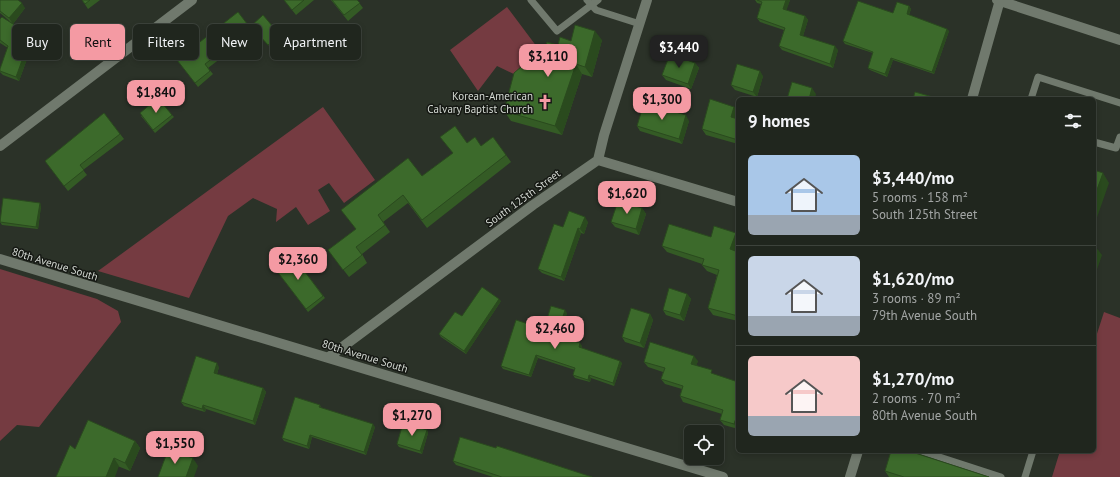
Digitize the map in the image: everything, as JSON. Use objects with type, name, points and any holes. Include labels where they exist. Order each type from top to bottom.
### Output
[{"type":"street","points":[[0,146],[192,0]]},
{"type":"street","points":[[647,0],[604,135],[598,160],[736,201]]},
{"type":"street","points":[[973,97],[999,0],[1120,40]]},
{"type":"street","name":"South 125th Street","points":[[328,357],[533,204],[598,160]]},
{"type":"street","name":"80th Avenue South","points":[[0,259],[187,317],[328,357],[723,477]]},
{"type":"street","points":[[850,477],[857,453]]},
{"type":"lane","points":[[531,0],[557,31],[589,3],[598,0]]},
{"type":"lane","points":[[589,3],[596,10],[640,24]]},
{"type":"lane","points":[[1032,97],[1038,77],[1120,103]]},
{"type":"lane","points":[[1096,143],[1116,148],[1120,137]]},
{"type":"lane","points":[[927,453],[1001,477]]},
{"type":"lane","points":[[1025,477],[1032,453]]},
{"type":"shaded area","points":[[507,7],[543,55],[516,75],[497,66],[478,91],[450,50]]},
{"type":"shaded area","points":[[323,107],[375,180],[344,203],[329,183],[318,190],[330,211],[308,225],[296,207],[276,222],[277,209],[253,198],[228,216],[189,298],[98,271]]},
{"type":"shaded area","points":[[0,269],[97,299],[118,311],[121,322],[39,427],[17,425],[0,441]]},
{"type":"shaded area","points":[[1104,312],[1120,318],[1120,477],[1052,477],[1059,453],[1096,453],[1096,337]]},
{"type":"building","points":[[0,0],[18,0],[22,3],[9,18],[0,11]]},
{"type":"building","points":[[82,0],[90,0],[85,4]]},
{"type":"building","points":[[284,0],[304,0],[292,10]]},
{"type":"building","points":[[332,0],[357,0],[360,3],[344,15]]},
{"type":"building","points":[[757,0],[786,0],[783,9],[805,16],[800,35],[835,46],[830,64],[779,46],[785,28],[757,18],[762,2]]},
{"type":"building","points":[[858,1],[893,13],[897,2],[909,6],[907,14],[947,29],[932,72],[891,58],[885,74],[868,68],[873,52],[843,41]]},
{"type":"building","points":[[238,12],[247,24],[223,24]]},
{"type":"building","points":[[263,15],[271,24],[270,43],[268,45],[262,38],[262,24],[253,24]]},
{"type":"building","points":[[2,17],[13,24],[12,60],[22,60],[16,77],[0,71],[8,46],[0,40],[0,19]]},
{"type":"building","name":"Korean-American Calvary Baptist Church","points":[[575,25],[595,31],[585,67],[576,64],[555,126],[504,111],[514,73],[545,46],[547,42],[558,45],[560,37],[571,41]]},
{"type":"building","points":[[207,36],[207,60],[210,60],[205,64],[210,71],[195,83],[177,60],[199,60],[199,43]]},
{"type":"building","points":[[670,54],[695,63],[688,84],[662,75]]},
{"type":"building","points":[[737,64],[760,71],[753,92],[731,85]]},
{"type":"building","points":[[792,82],[812,88],[810,97],[788,97]]},
{"type":"building","points":[[915,92],[933,97],[914,97]]},
{"type":"building","points":[[158,98],[172,115],[153,130],[140,113]]},
{"type":"building","points":[[710,99],[734,107],[731,117],[736,118],[736,139],[702,129]]},
{"type":"building","points":[[644,103],[686,115],[679,139],[637,126]]},
{"type":"building","points":[[104,113],[120,134],[80,165],[84,170],[64,186],[45,161]]},
{"type":"building","points":[[455,126],[467,143],[475,137],[481,146],[493,137],[506,155],[422,220],[403,195],[378,215],[385,225],[356,247],[362,255],[343,270],[328,250],[356,229],[341,210],[408,158],[422,176],[453,153],[440,137]]},
{"type":"building","points":[[1096,171],[1103,173],[1096,192]]},
{"type":"building","points":[[3,198],[40,203],[36,227],[0,222]]},
{"type":"building","points":[[618,201],[642,208],[636,229],[611,222]]},
{"type":"building","points":[[569,211],[585,217],[580,229],[578,228],[561,277],[538,269],[554,224],[563,227]]},
{"type":"building","points":[[669,224],[711,237],[714,226],[736,233],[730,249],[736,251],[736,315],[708,308],[719,270],[702,265],[704,259],[662,246]]},
{"type":"building","points":[[290,252],[323,296],[306,309],[273,266]]},
{"type":"building","points":[[482,287],[499,299],[464,351],[439,334],[455,312],[462,316]]},
{"type":"building","points":[[669,288],[687,294],[680,315],[663,310]]},
{"type":"building","points":[[551,306],[565,310],[557,336],[580,343],[579,347],[620,361],[613,383],[589,375],[588,380],[573,375],[575,368],[536,355],[529,375],[501,366],[516,320],[544,329]]},
{"type":"building","points":[[631,308],[650,314],[640,343],[622,337]]},
{"type":"building","points":[[650,342],[694,356],[691,364],[712,370],[711,373],[736,381],[736,418],[734,424],[720,420],[723,410],[680,396],[683,386],[661,379],[665,368],[644,362]]},
{"type":"building","points":[[196,356],[217,363],[214,373],[263,388],[253,421],[203,405],[202,409],[181,402]]},
{"type":"building","points":[[295,397],[320,405],[319,407],[373,424],[364,452],[310,435],[307,446],[282,438]]},
{"type":"building","points":[[88,420],[135,441],[125,463],[114,458],[106,477],[56,477],[70,445],[75,449]]},
{"type":"building","points":[[403,423],[427,430],[420,451],[397,444]]},
{"type":"building","points":[[460,437],[496,448],[497,446],[592,477],[502,477],[453,461]]},
{"type":"building","points":[[168,450],[193,458],[186,477],[158,477]]},
{"type":"building","points":[[890,453],[915,453],[989,477],[904,477],[885,471]]},
{"type":"place","name":"Korean-American Calvary Baptist Church","points":[[545,102]]}]
